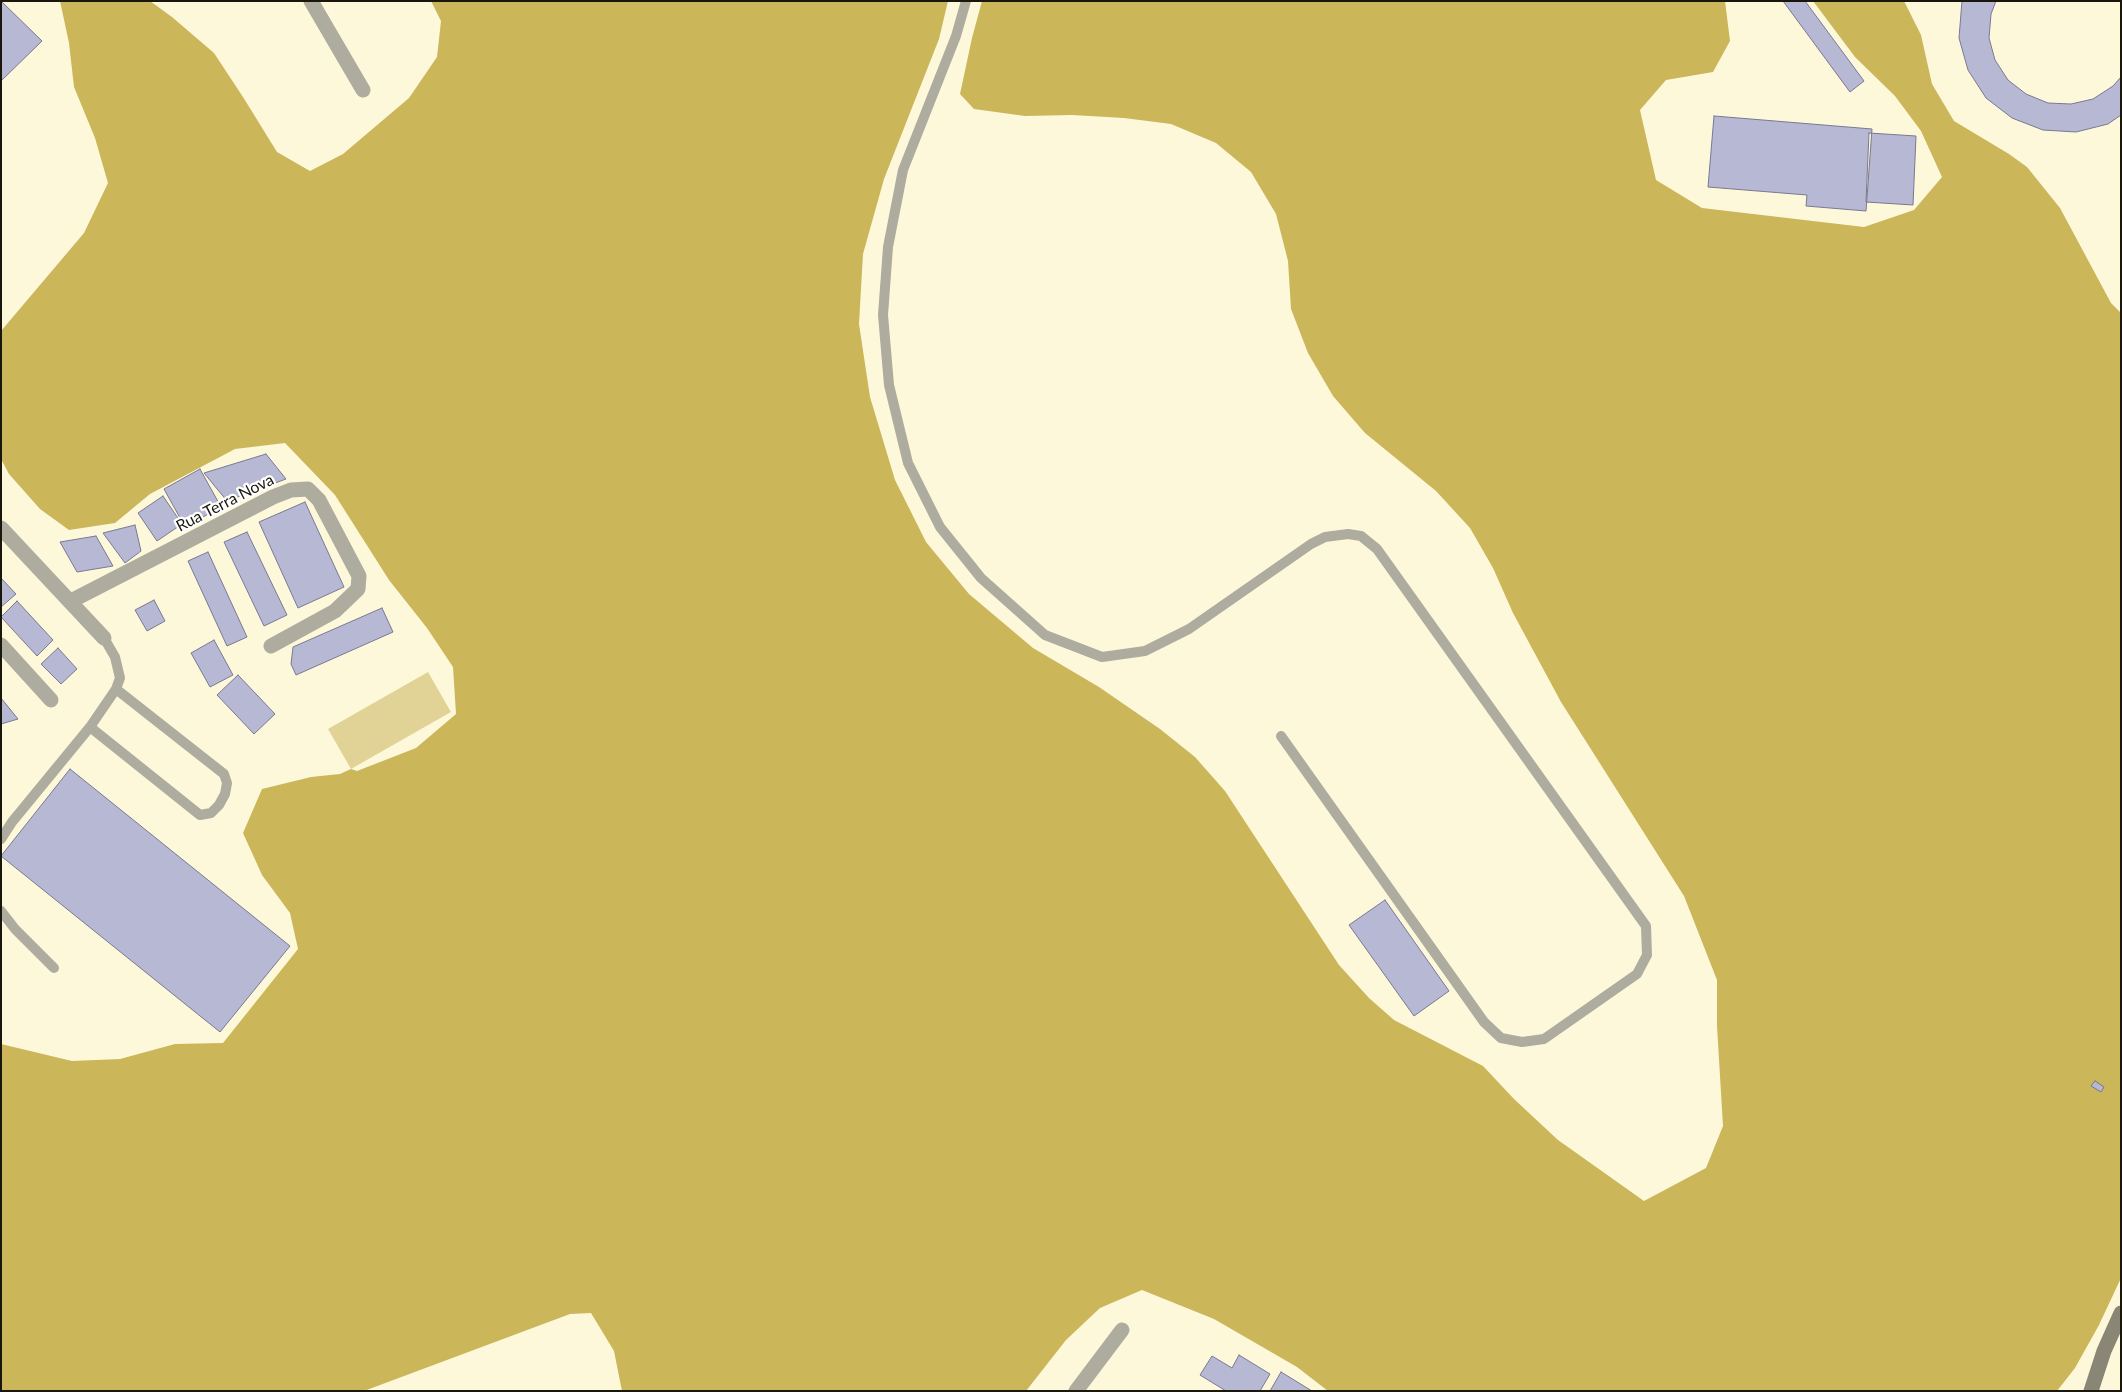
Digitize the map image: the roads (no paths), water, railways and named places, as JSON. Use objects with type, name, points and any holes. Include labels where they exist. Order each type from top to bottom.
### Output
[{"type":"street","points":[[311,1],[363,90]]},
{"type":"street","name":"Rua Terra Nova","points":[[71,601],[273,497],[292,490],[308,489],[319,500],[359,576],[358,589],[335,611],[271,646]]},
{"type":"street","points":[[1,528],[104,638]]},
{"type":"street","points":[[1,645],[51,700]]},
{"type":"street","points":[[2091,1391],[2104,1351],[2121,1313]]},
{"type":"street","points":[[1076,1391],[1122,1330]]},
{"type":"lane","points":[[966,1],[956,36],[903,170],[888,247],[883,315],[890,385],[908,463],[940,527],[981,578],[1045,635],[1102,657],[1145,651],[1189,629],[1310,544],[1325,537],[1348,534],[1361,536],[1377,548],[1646,926],[1647,955],[1637,974],[1544,1039],[1522,1042],[1501,1038],[1484,1022],[1281,736]]},
{"type":"lane","points":[[1,839],[12,822],[90,727],[116,689],[120,678],[115,657],[104,638]]},
{"type":"lane","points":[[90,727],[200,815],[211,813],[219,805],[225,794],[227,783],[224,774],[116,689]]},
{"type":"lane","points":[[1,911],[15,930],[54,968]]}]
